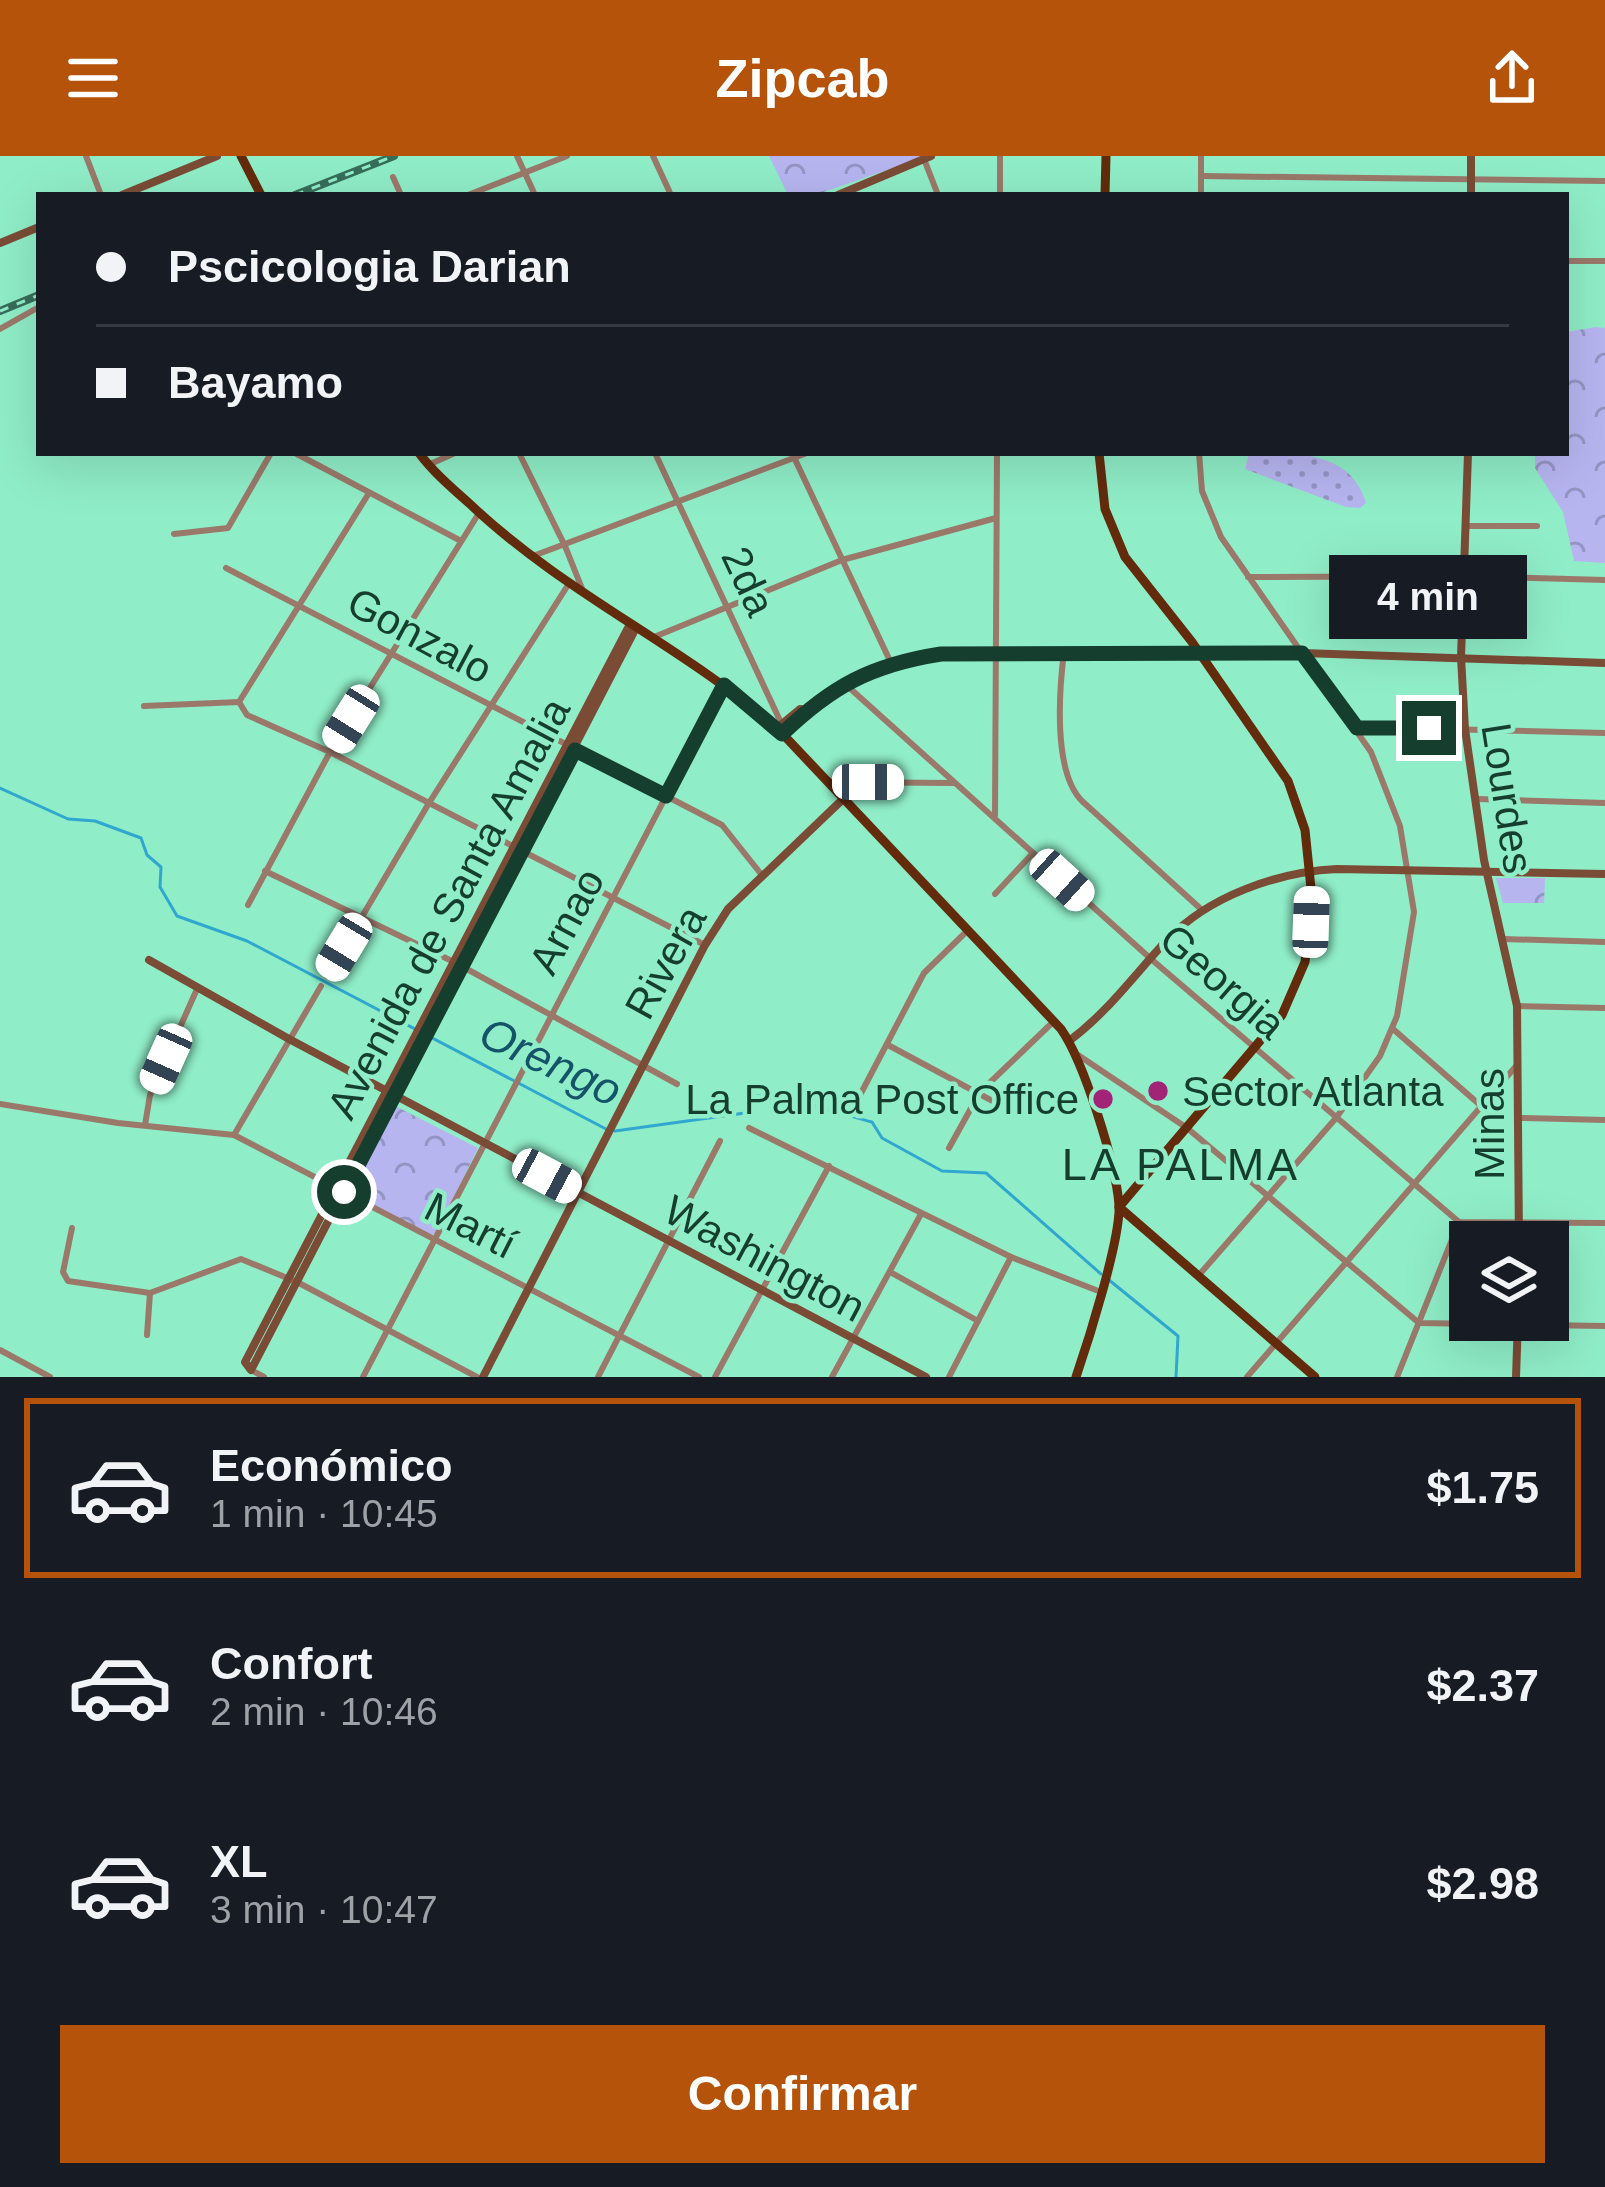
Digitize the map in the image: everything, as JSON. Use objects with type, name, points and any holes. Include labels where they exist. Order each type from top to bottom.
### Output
[{"type":"main road","points":[[242,156],[260,192]]},
{"type":"main road","points":[[1105,192],[1106,156]]},
{"type":"main road","points":[[421,456],[530,557],[781,727],[825,782],[1070,1041],[1119,1207],[1076,1377]]},
{"type":"main road","points":[[1099,456],[1105,509],[1118,544],[1288,782],[1305,830],[1310,870],[1311,922],[1304,962],[1289,1004],[1119,1207]]},
{"type":"main road","points":[[1119,1207],[1315,1377]]},
{"type":"main road","points":[[1114,1238],[1123,1226],[1138,1227]]},
{"type":"street","points":[[86,156],[99,192]]},
{"type":"street","points":[[129,192],[217,156]]},
{"type":"street","points":[[517,156],[534,192]]},
{"type":"street","points":[[476,192],[567,156]]},
{"type":"street","points":[[653,156],[670,192]]},
{"type":"street","points":[[1000,156],[1000,192]]},
{"type":"street","points":[[1201,156],[1201,192]]},
{"type":"street","points":[[1471,156],[1471,192]]},
{"type":"street","points":[[852,192],[928,157],[937,192]]},
{"type":"street","points":[[1201,176],[1605,181]]},
{"type":"street","points":[[393,177],[400,192]]},
{"type":"street","points":[[0,243],[36,228]]},
{"type":"street","points":[[1569,261],[1605,262]]},
{"type":"street","points":[[0,329],[36,309]]},
{"type":"street","points":[[174,534],[228,528],[269,456]]},
{"type":"street","points":[[301,456],[461,541]]},
{"type":"street","points":[[428,465],[448,456]]},
{"type":"street","points":[[520,456],[584,594]]},
{"type":"street","name":"2da","points":[[657,456],[781,727]]},
{"type":"street","points":[[530,557],[791,456]]},
{"type":"street","points":[[794,456],[891,663]]},
{"type":"street","points":[[995,818],[998,456]]},
{"type":"street","points":[[1197,1278],[1336,1118],[1380,1056],[1393,1029],[1412,940],[1414,895],[1394,805],[1357,728],[1248,577],[1210,515],[1199,456]]},
{"type":"street","name":"Lourdes","points":[[1468,456],[1461,657],[1465,729],[1486,871],[1517,1006]]},
{"type":"street","points":[[239,702],[369,493]]},
{"type":"street","points":[[248,905],[330,752],[479,513]]},
{"type":"street","points":[[652,638],[842,560],[996,518]]},
{"type":"street","points":[[1466,526],[1538,526]]},
{"type":"street","name":"Gonzalo","points":[[226,568],[722,826],[761,874]]},
{"type":"street","points":[[1248,577],[1605,580]]},
{"type":"street","points":[[327,976],[429,803],[568,585]]},
{"type":"street","name":"Avenida de Santa Amalia","points":[[251,1370],[244,1362],[293,1280],[633,626]]},
{"type":"street","points":[[1064,652],[1062,742],[1069,784],[1202,910]]},
{"type":"street","points":[[781,727],[805,715],[844,683],[891,663],[941,654],[1302,653],[1605,663]]},
{"type":"street","name":"Georgia","points":[[844,683],[1151,959],[1458,1221]]},
{"type":"street","name":"Arnao","points":[[363,1377],[724,685]]},
{"type":"street","points":[[144,706],[239,702]]},
{"type":"street","points":[[239,702],[247,715],[330,752],[705,945]]},
{"type":"street","points":[[781,727],[800,709],[806,710]]},
{"type":"street","points":[[1357,728],[1605,734]]},
{"type":"street","points":[[825,782],[952,783]]},
{"type":"street","points":[[1473,799],[1605,803]]},
{"type":"street","name":"Rivera","points":[[480,1377],[705,945],[728,909],[761,874],[842,800]]},
{"type":"street","points":[[995,894],[1033,853]]},
{"type":"street","points":[[1070,1041],[1097,1020],[1169,938],[1202,910],[1249,889],[1310,870],[1605,874]]},
{"type":"street","points":[[265,872],[458,965],[677,1084]]},
{"type":"street","points":[[859,1097],[929,965],[967,931]]},
{"type":"street","points":[[1503,939],[1605,942]]},
{"type":"street","name":"Washington","points":[[149,960],[289,1040],[926,1377]]},
{"type":"street","points":[[234,1135],[321,986]]},
{"type":"street","points":[[145,1125],[151,1095],[197,989]]},
{"type":"street","points":[[1517,1006],[1605,1008]]},
{"type":"street","name":"Minas","points":[[1517,1006],[1520,1221]]},
{"type":"street","points":[[949,1148],[980,1092],[1055,1021]]},
{"type":"street","points":[[1393,1029],[1480,1105]]},
{"type":"street","points":[[887,1045],[1017,1114]]},
{"type":"street","points":[[1077,1054],[1187,1128],[1419,1323],[1449,1323]]},
{"type":"street","points":[[1247,1377],[1520,1063]]},
{"type":"street","name":"Martí","points":[[0,1103],[234,1135],[699,1377]]},
{"type":"street","points":[[1520,1118],[1605,1120]]},
{"type":"street","points":[[749,1128],[1011,1257],[1101,1288]]},
{"type":"street","points":[[598,1377],[720,1141]]},
{"type":"street","points":[[715,1377],[829,1166]]},
{"type":"street","points":[[832,1377],[921,1214]]},
{"type":"street","points":[[1569,1223],[1605,1223]]},
{"type":"street","points":[[72,1228],[63,1272],[68,1281],[150,1293],[235,1260],[293,1280],[480,1377]]},
{"type":"street","points":[[1396,1377],[1449,1247]]},
{"type":"street","points":[[950,1377],[1011,1257]]},
{"type":"street","points":[[890,1272],[978,1322]]},
{"type":"street","points":[[146,1335],[150,1293]]},
{"type":"street","points":[[1569,1325],[1605,1326]]},
{"type":"street","points":[[1516,1377],[1517,1341]]},
{"type":"street","points":[[0,1350],[50,1377]]},
{"type":"street","points":[[251,1370],[264,1377]]},
{"type":"green space","points":[[769,156],[927,156],[824,192],[787,192]]},
{"type":"green space","points":[[1605,328],[1605,563],[1574,561],[1563,512],[1535,468],[1535,456],[1569,456],[1569,332]]},
{"type":"green space","points":[[1248,456],[1319,458],[1348,473],[1366,503],[1360,508],[1346,507],[1245,469]]},
{"type":"green space","points":[[1496,878],[1545,878],[1544,903],[1503,903]]},
{"type":"green space","points":[[397,1107],[478,1148],[436,1234],[354,1196],[351,1190],[391,1110]]},
{"type":"waterway","name":"Orengo","points":[[0,788],[68,819],[95,821],[141,838],[147,855],[161,867],[160,887],[177,916],[247,941],[606,1129]]},
{"type":"waterway","name":"Orengo","points":[[615,1131],[752,1112],[757,1096],[766,1095],[872,1122],[882,1138],[942,1171],[986,1173],[1101,1274]]},
{"type":"waterway","name":"Orengo","points":[[1109,1280],[1178,1336],[1176,1377]]},
{"type":"railway","points":[[303,192],[394,156]]},
{"type":"railway","points":[[0,311],[36,296]]},
{"type":"place","name":"Sector Atlanta","points":[[1158,1091]]},
{"type":"place","name":"La Palma Post Office","points":[[1103,1099]]},
{"type":"district","name":"LA PALMA","points":[[1181,1164]]},
{"type":"route","points":[[344,1192],[575,750],[666,796],[724,685],[782,734],[836,687],[891,663],[941,654],[1302,653],[1357,728],[1429,728]]}]
